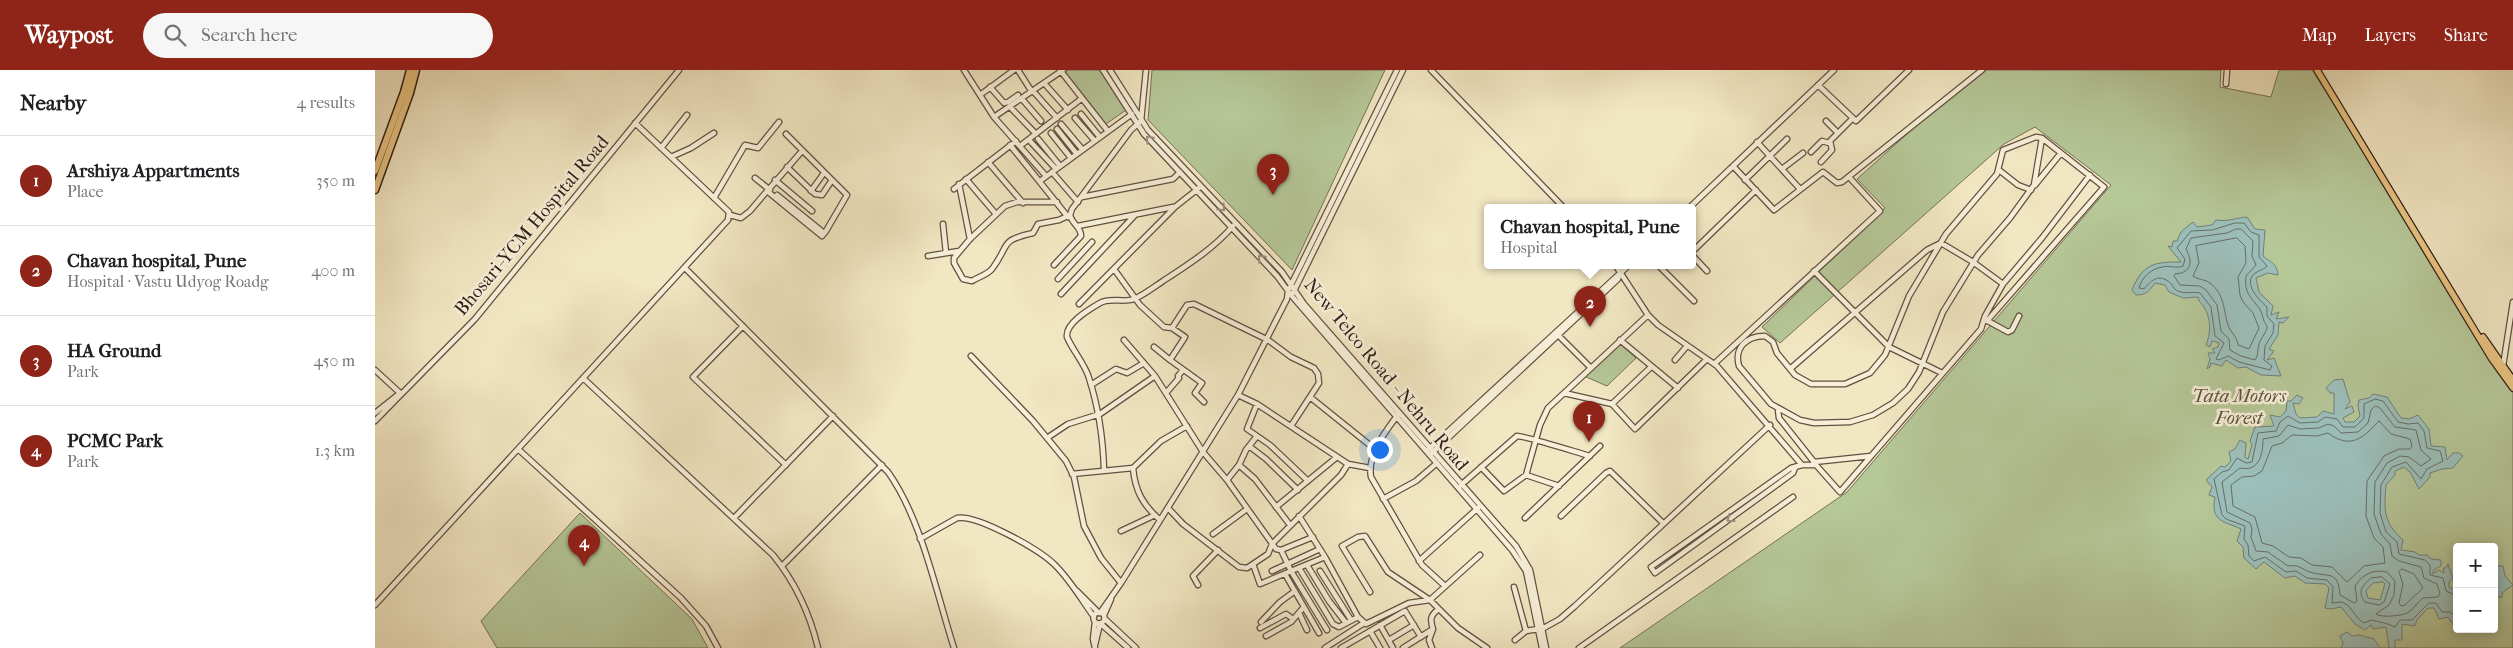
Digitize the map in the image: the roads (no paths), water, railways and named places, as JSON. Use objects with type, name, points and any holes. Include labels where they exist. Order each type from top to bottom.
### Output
[{"type":"highway","points":[[375,171],[404,92],[410,70]]},
{"type":"highway","points":[[375,190],[410,93],[416,70]]},
{"type":"main road","points":[[2317,70],[2513,388]]},
{"type":"main road","points":[[2321,70],[2337,102]]},
{"type":"main road","points":[[2502,370],[2513,380]]},
{"type":"street","name":"Bhosari-YCM Hospital Road","points":[[400,393],[475,319],[679,70]]},
{"type":"street","points":[[964,70],[994,117],[1046,176]]},
{"type":"street","points":[[980,95],[1014,70]]},
{"type":"street","points":[[1018,70],[1033,91],[1057,118]]},
{"type":"street","name":"New Telco Road - Nehru Road","points":[[1103,70],[1137,125],[1277,276],[1290,294],[1459,486]]},
{"type":"street","name":"New Telco Road - Nehru Road","points":[[1110,70],[1141,121],[1282,272],[1291,285],[1290,294]]},
{"type":"street","points":[[1057,202],[1023,203],[1005,206],[995,213],[959,251],[954,263],[963,279],[972,281],[992,268],[1009,241],[1019,235],[1033,233],[1038,224],[1069,216],[1080,199],[1141,121],[1146,70]]},
{"type":"street","points":[[1291,285],[1397,70]]},
{"type":"street","points":[[1095,646],[1093,639],[1098,622],[1238,395],[1268,340],[1403,70]]},
{"type":"street","points":[[1431,70],[1560,204]]},
{"type":"street","points":[[1693,204],[1834,70]]},
{"type":"street","points":[[1901,70],[1905,74]]},
{"type":"street","points":[[1818,85],[1856,121],[1909,70]]},
{"type":"street","points":[[1733,166],[1774,210],[1824,172],[1838,183],[1849,177],[1982,70]]},
{"type":"street","points":[[2226,84],[2227,70]]},
{"type":"street","points":[[994,117],[1011,108],[1061,71],[1107,130]]},
{"type":"street","points":[[1044,83],[1068,110]]},
{"type":"street","points":[[990,87],[1004,103],[1018,95]]},
{"type":"street","points":[[1022,99],[1041,121]]},
{"type":"street","points":[[1020,146],[1037,136],[1081,99]]},
{"type":"street","points":[[1011,108],[1037,136],[1056,169]]},
{"type":"street","points":[[1040,181],[1093,140],[1135,112]]},
{"type":"street","points":[[1081,114],[1099,136]]},
{"type":"street","points":[[661,148],[687,115]]},
{"type":"street","points":[[1075,118],[1093,140]]},
{"type":"street","points":[[1829,143],[1853,118]]},
{"type":"street","points":[[1826,121],[1838,133]]},
{"type":"street","points":[[713,198],[745,145],[758,148],[779,122]]},
{"type":"street","points":[[635,123],[730,215],[741,218],[750,211],[802,151]]},
{"type":"street","points":[[1061,124],[1082,149]]},
{"type":"street","points":[[1057,130],[1077,153]]},
{"type":"street","points":[[671,157],[691,148],[714,133]]},
{"type":"street","points":[[1051,133],[1071,158]]},
{"type":"street","points":[[754,179],[821,236],[824,233],[847,195],[786,134]]},
{"type":"street","points":[[1986,320],[2103,187],[2089,175],[2042,138],[2036,137],[2003,150],[1999,170],[1955,222],[1909,296],[1889,347],[1875,369],[1851,383],[1825,386],[1811,384],[1799,378],[1777,353],[1773,342],[1765,336],[1753,338],[1738,350],[1739,366],[1778,410],[1800,420],[1814,423],[1862,419],[1883,410],[1901,396],[1914,380],[1943,312],[1973,262],[2061,153]]},
{"type":"street","points":[[2033,188],[2042,138]]},
{"type":"street","points":[[1745,180],[1787,139]]},
{"type":"street","points":[[1029,140],[1080,199]]},
{"type":"street","points":[[954,189],[1015,141]]},
{"type":"street","points":[[1811,152],[1822,141],[1829,143]]},
{"type":"street","points":[[1757,142],[1800,189]]},
{"type":"street","points":[[1821,162],[1832,150],[1829,143]]},
{"type":"street","points":[[1010,145],[1081,232],[1079,239],[1053,265]]},
{"type":"street","points":[[1782,169],[1803,154]]},
{"type":"street","points":[[988,162],[1023,203]]},
{"type":"street","points":[[787,167],[811,191],[822,195],[832,180]]},
{"type":"street","points":[[1999,170],[2018,185],[2033,188]]},
{"type":"street","points":[[1080,199],[1173,179],[1180,172]]},
{"type":"street","points":[[811,191],[824,173]]},
{"type":"street","points":[[1795,468],[1793,473],[1655,573],[1651,567],[1791,468],[1802,465],[1817,465],[1840,492],[1981,329],[2003,284],[2042,238],[2089,175]]},
{"type":"street","points":[[1714,364],[1880,211],[1849,177]]},
{"type":"street","points":[[967,179],[995,213]]},
{"type":"street","points":[[775,180],[813,211]]},
{"type":"street","points":[[959,184],[970,239]]},
{"type":"street","points":[[1079,304],[1175,207],[1201,186]]},
{"type":"street","points":[[1696,248],[1756,190]]},
{"type":"street","points":[[1078,226],[1175,207]]},
{"type":"street","points":[[375,605],[727,222],[730,215]]},
{"type":"street","points":[[1061,294],[1135,215]]},
{"type":"street","points":[[1100,470],[1103,436],[1100,414],[1089,377],[1067,337],[1068,331],[1076,320],[1105,300],[1122,301],[1135,298],[1197,259],[1220,241],[1236,223]]},
{"type":"street","points":[[943,224],[946,253]]},
{"type":"street","points":[[1058,279],[1092,242]]},
{"type":"street","points":[[1941,243],[1973,262],[2003,284]]},
{"type":"street","points":[[1791,369],[1927,250],[1941,243]]},
{"type":"street","points":[[928,256],[959,251]]},
{"type":"street","points":[[1696,259],[1707,271]]},
{"type":"street","points":[[1076,260],[1085,268]]},
{"type":"street","points":[[685,268],[881,465],[897,487],[920,539],[954,648]]},
{"type":"street","points":[[1114,269],[1135,298],[1164,327],[1172,328],[1185,337],[1170,360]]},
{"type":"street","points":[[1618,269],[1648,315],[1687,346],[1714,364],[1802,465]]},
{"type":"street","points":[[1430,451],[1619,279],[1620,274],[1625,269]]},
{"type":"street","points":[[1662,269],[1695,301]]},
{"type":"street","points":[[1814,272],[1889,347],[1923,362],[1942,373]]},
{"type":"street","points":[[2502,370],[2513,302]]},
{"type":"street","points":[[1172,328],[1187,305],[1194,304],[1268,340],[1291,357],[1316,370],[1320,380],[1291,426]]},
{"type":"street","points":[[1481,466],[1504,491],[1526,476],[1544,414],[1648,315]]},
{"type":"street","points":[[1986,320],[2008,332],[2012,330],[2019,316]]},
{"type":"street","points":[[743,326],[693,377],[786,465]]},
{"type":"street","points":[[1557,336],[1591,368]]},
{"type":"street","points":[[1124,340],[1155,376],[1203,452],[1227,480],[1272,544],[1281,550],[1291,571],[1327,630]]},
{"type":"street","points":[[1620,340],[1677,388]]},
{"type":"street","points":[[1675,360],[1687,346]]},
{"type":"street","points":[[1154,347],[1202,383],[1195,393],[1204,402]]},
{"type":"street","points":[[971,356],[1066,461],[1073,474],[1084,526],[1101,558],[1121,583]]},
{"type":"street","points":[[1564,393],[1612,404],[1635,429],[1706,360]]},
{"type":"street","points":[[1091,385],[1116,369],[1127,373],[1144,363]]},
{"type":"street","points":[[1612,404],[1651,367]]},
{"type":"street","points":[[375,370],[400,393]]},
{"type":"street","points":[[1166,393],[1183,370]]},
{"type":"street","points":[[1047,438],[1067,424],[1100,414],[1155,376]]},
{"type":"street","points":[[583,378],[734,518],[782,566],[805,608],[817,648]]},
{"type":"street","points":[[375,413],[400,393]]},
{"type":"street","points":[[375,421],[393,404],[400,393]]},
{"type":"street","points":[[1238,395],[1257,404],[1349,464],[1370,468]]},
{"type":"street","points":[[1310,397],[1376,450]]},
{"type":"street","points":[[1257,404],[1247,429],[1277,450],[1308,481]]},
{"type":"street","points":[[1778,410],[1779,418],[1814,462],[1871,456]]},
{"type":"street","points":[[1398,415],[1376,450],[1370,468],[1374,483],[1419,561],[1445,586]]},
{"type":"street","points":[[734,518],[833,416]]},
{"type":"street","points":[[1515,640],[1526,629],[1539,628],[1560,619],[1769,425]]},
{"type":"street","points":[[1073,474],[1133,468],[1161,441],[1187,426]]},
{"type":"street","points":[[1459,486],[1517,436],[1522,435],[1535,442],[1590,456]]},
{"type":"street","points":[[1227,480],[1257,436]]},
{"type":"street","points":[[1249,446],[1266,459],[1298,490]]},
{"type":"street","points":[[1525,518],[1600,446]]},
{"type":"street","points":[[518,449],[681,598],[705,626],[718,648]]},
{"type":"street","name":"New Telco Road - Nehru Road","points":[[1430,451],[1437,463],[1516,546],[1534,584],[1541,648]]},
{"type":"street","points":[[1276,507],[1337,457]]},
{"type":"street","points":[[1383,499],[1416,481],[1437,463]]},
{"type":"street","points":[[1167,508],[1183,524],[1242,568],[1253,564],[1267,554],[1272,544],[1341,475],[1349,464]]},
{"type":"street","points":[[782,566],[881,465]]},
{"type":"street","points":[[1239,465],[1255,478],[1290,525]]},
{"type":"street","points":[[1133,468],[1137,491],[1160,520]]},
{"type":"street","points":[[1561,516],[1605,473],[1610,471],[1663,523]]},
{"type":"street","points":[[1526,476],[1559,486]]},
{"type":"street","points":[[1772,481],[1775,486]]},
{"type":"street","points":[[1579,648],[1793,497]]},
{"type":"street","points":[[1743,502],[1747,506]]},
{"type":"street","points":[[1419,561],[1479,508]]},
{"type":"street","points":[[1213,534],[1247,509]]},
{"type":"street","points":[[1121,531],[1155,516]]},
{"type":"street","points":[[1299,516],[1325,557],[1358,617],[1364,623],[1371,624],[1409,604],[1430,600],[1480,555]]},
{"type":"street","points":[[920,539],[957,518],[977,520],[1042,554],[1060,569],[1077,591],[1137,648]]},
{"type":"street","points":[[1369,592],[1342,546],[1358,537],[1365,536],[1388,572],[1430,600],[1459,628],[1487,648]]},
{"type":"street","points":[[1281,550],[1313,538]]},
{"type":"street","points":[[1687,542],[1691,547]]},
{"type":"street","points":[[1272,571],[1287,562],[1319,549]]},
{"type":"street","points":[[1198,585],[1193,576],[1218,550]]},
{"type":"street","points":[[1253,564],[1260,584],[1325,557]]},
{"type":"street","points":[[1307,565],[1329,601],[1346,623]]},
{"type":"street","points":[[1299,568],[1333,624],[1339,627],[1358,617]]},
{"type":"street","points":[[1320,571],[1351,620]]},
{"type":"street","points":[[1285,574],[1319,633]]},
{"type":"street","points":[[1514,587],[1526,629]]},
{"type":"street","points":[[1077,591],[1078,596],[1098,622],[1128,648]]},
{"type":"street","points":[[1293,619],[1286,614],[1261,625],[1279,602],[1295,591]]},
{"type":"street","points":[[1266,636],[1293,619],[1303,608]]},
{"type":"street","points":[[1432,648],[1429,640],[1433,630],[1430,621],[1432,614],[1439,609]]},
{"type":"street","points":[[1343,647],[1405,611],[1421,637]]},
{"type":"street","points":[[1299,613],[1307,630]]},
{"type":"street","points":[[1098,622],[1102,615]]},
{"type":"street","points":[[1325,648],[1364,623]]},
{"type":"street","points":[[1380,625],[1393,648]]},
{"type":"street","points":[[1389,640],[1414,625]]},
{"type":"street","name":"New Telco Road - Nehru Road","points":[[1539,628],[1546,648]]},
{"type":"street","points":[[1403,648],[1433,630]]},
{"type":"street","points":[[1370,631],[1378,647]]},
{"type":"water","points":[[2247,217],[2255,229],[2265,230],[2263,256],[2275,265],[2278,275],[2268,273],[2256,278],[2259,292],[2273,306],[2271,315],[2279,312],[2276,319],[2289,317],[2283,323],[2279,322],[2278,335],[2269,349],[2274,351],[2267,360],[2274,358],[2281,376],[2261,375],[2246,367],[2238,368],[2226,360],[2222,366],[2211,363],[2207,369],[2210,359],[2208,353],[2215,353],[2212,349],[2218,347],[2219,343],[2212,341],[2210,347],[2206,345],[2210,328],[2208,316],[2198,297],[2183,298],[2169,292],[2165,285],[2155,283],[2143,294],[2136,295],[2132,290],[2145,269],[2157,264],[2181,262],[2168,246],[2172,247],[2173,241],[2177,241],[2181,232],[2193,222],[2197,227],[2212,225],[2216,220]]},
{"type":"water","points":[[2343,379],[2350,402],[2345,409],[2352,406],[2354,412],[2343,418],[2345,422],[2354,422],[2360,416],[2359,400],[2369,398],[2373,394],[2387,397],[2401,418],[2409,419],[2418,415],[2429,429],[2431,446],[2445,447],[2447,460],[2453,453],[2459,453],[2463,456],[2453,468],[2430,473],[2430,477],[2419,489],[2410,472],[2404,467],[2395,471],[2395,475],[2386,485],[2386,515],[2396,533],[2403,540],[2401,550],[2441,560],[2441,566],[2435,569],[2432,574],[2439,570],[2444,573],[2443,568],[2446,568],[2448,564],[2453,578],[2449,582],[2449,587],[2453,590],[2453,624],[2448,617],[2439,619],[2434,608],[2428,608],[2417,620],[2415,626],[2402,624],[2402,640],[2395,640],[2395,648],[2389,648],[2386,627],[2373,629],[2371,625],[2365,630],[2355,624],[2341,607],[2325,608],[2329,588],[2325,584],[2305,583],[2295,576],[2285,578],[2264,562],[2256,569],[2244,558],[2243,547],[2237,541],[2241,529],[2224,522],[2217,516],[2214,505],[2215,497],[2209,495],[2212,487],[2206,480],[2221,466],[2225,467],[2231,461],[2229,452],[2235,449],[2240,440],[2246,443],[2245,457],[2248,459],[2252,445],[2250,441],[2255,427],[2274,426],[2270,415],[2280,417],[2286,411],[2287,401],[2291,401],[2297,395],[2303,398],[2299,404],[2293,403],[2296,414],[2300,418],[2317,417],[2323,411],[2334,414],[2334,393],[2330,393],[2326,388],[2334,380]],"holes":[[[2383,582],[2385,584],[2380,600],[2368,598],[2366,591],[2373,583]]]},
{"type":"water","points":[[2498,566],[2503,566],[2505,576],[2513,585],[2502,593],[2502,597],[2498,597]]},
{"type":"water","points":[[2347,632],[2352,636],[2359,635],[2374,639],[2380,648],[2341,648],[2343,643],[2340,636]]},
{"type":"place","name":"HA Ground","points":[[1273,195]]},
{"type":"place","name":"Chavan hospital, Pune","points":[[1590,327]]},
{"type":"place","name":"Arshiya Appartments","points":[[1589,442]]},
{"type":"place","name":"PCMC Park","points":[[584,566]]},
{"type":"park label","name":"Tata Motors Forest","points":[[2239,406]]}]
